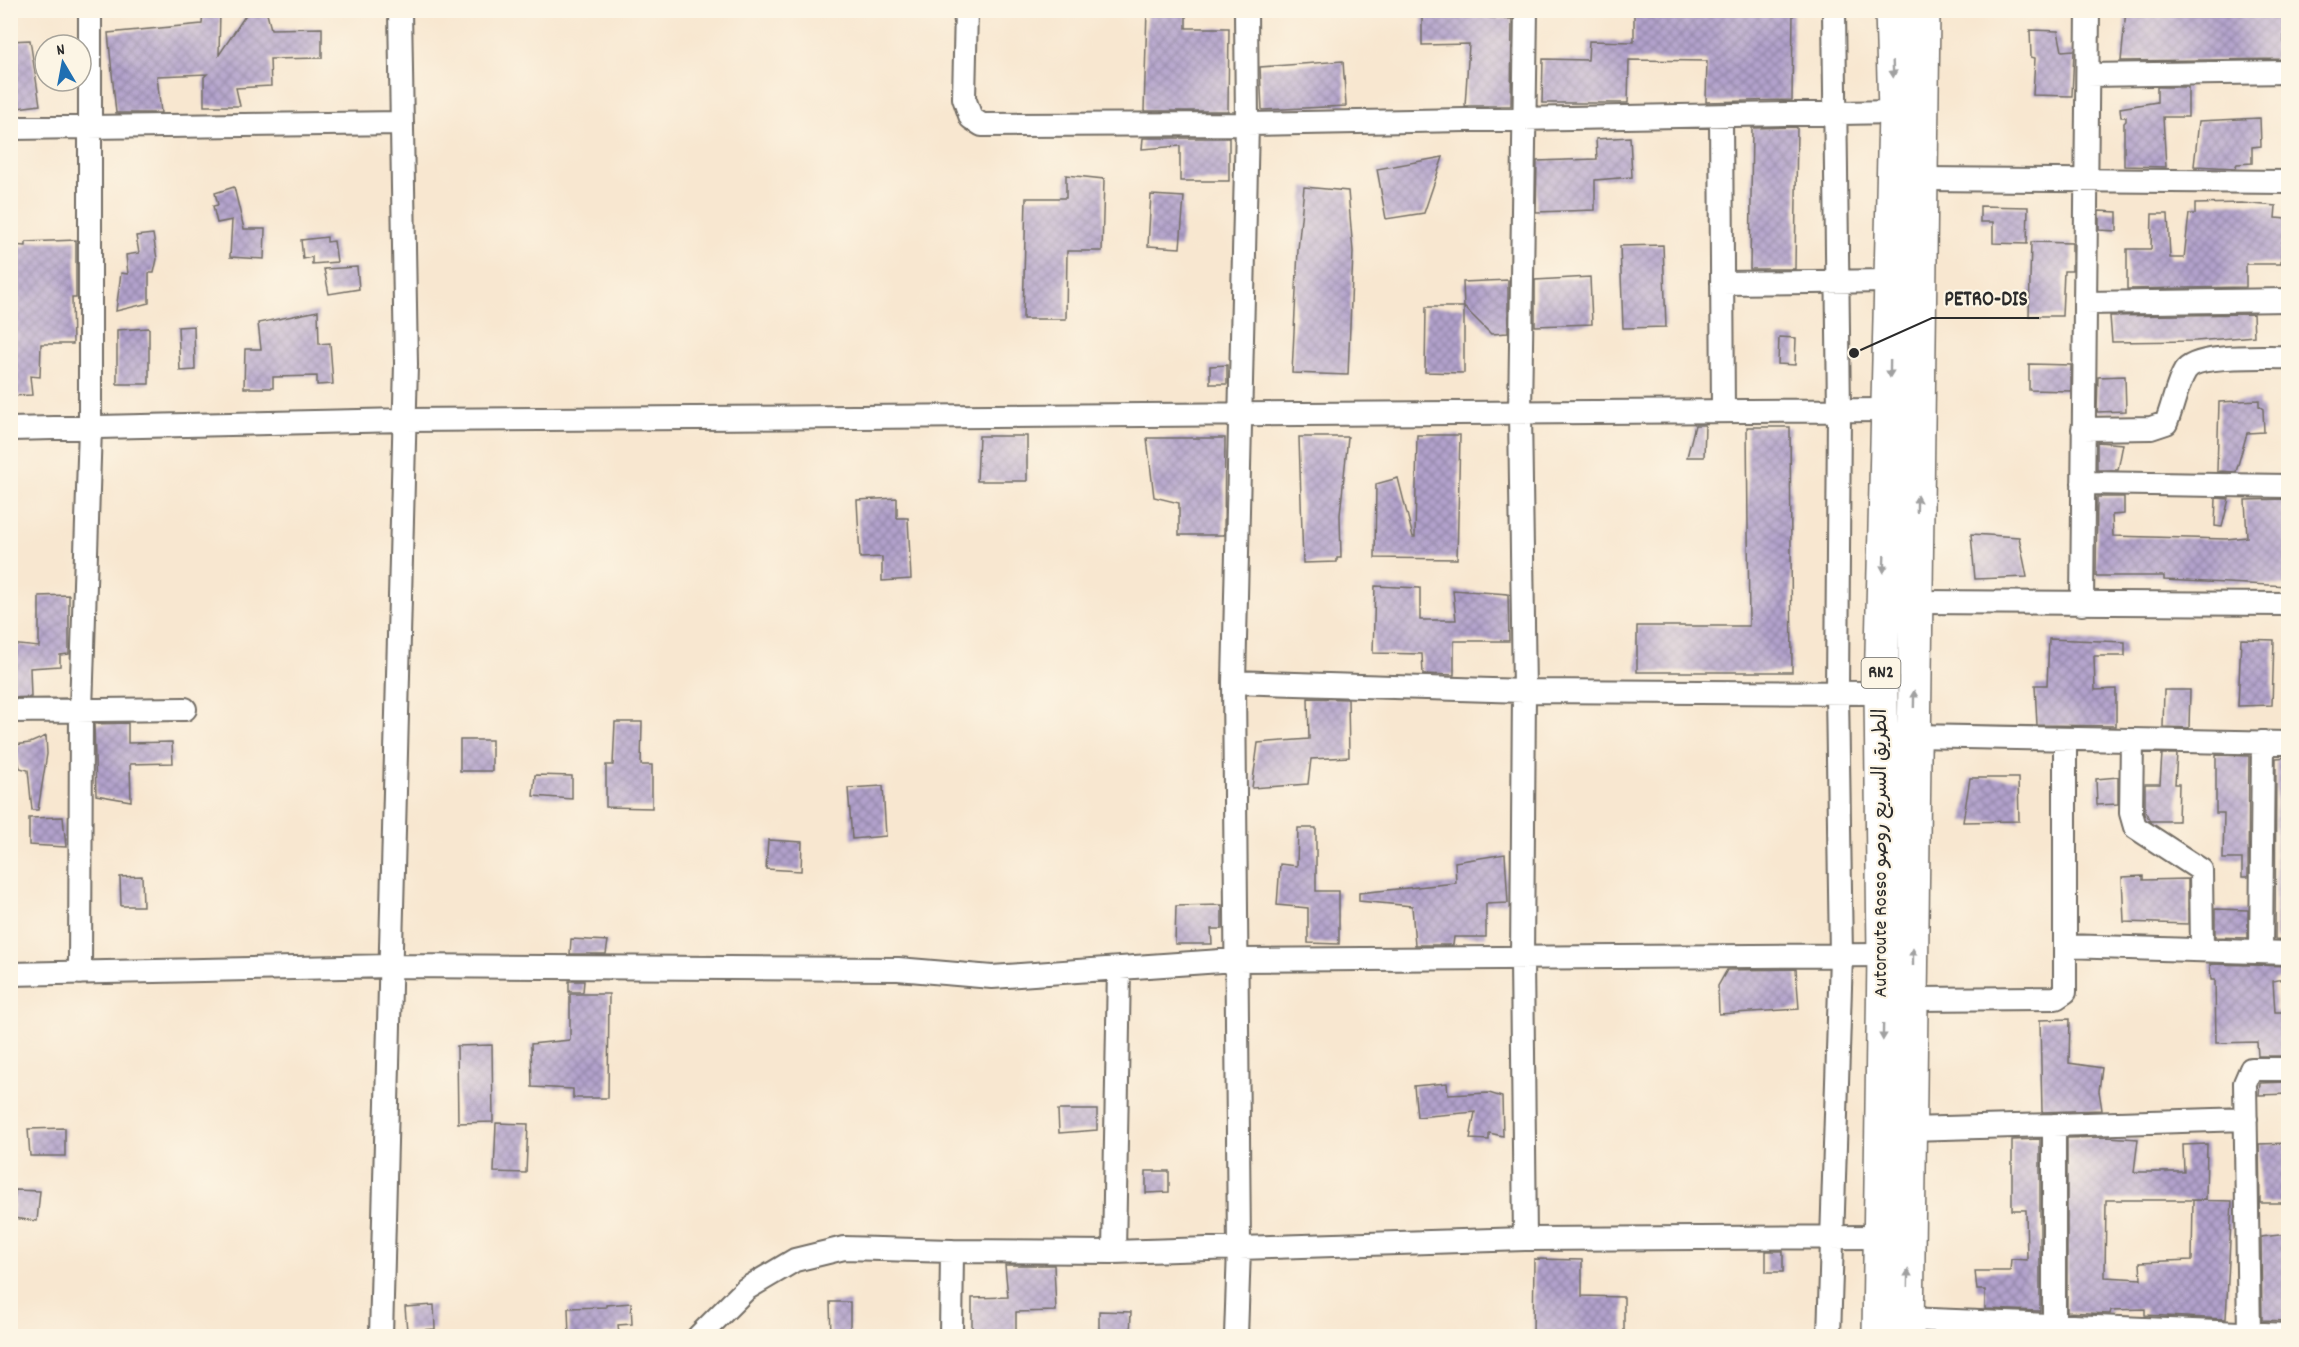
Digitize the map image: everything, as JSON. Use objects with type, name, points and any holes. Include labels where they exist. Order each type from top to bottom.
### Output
[{"type":"highway","name":"Autoroute Rosso الطريق السريع روصو","points":[[1879,1336],[1884,955],[1881,693],[1895,112],[1892,10]]},
{"type":"highway","name":"Autoroute Rosso الطريق السريع روصو","points":[[1907,1328],[1913,999],[1923,10]]},
{"type":"street","points":[[80,973],[81,710],[90,427],[90,10]]},
{"type":"street","points":[[381,1336],[406,364],[400,10]]},
{"type":"street","points":[[966,10],[964,98],[971,118],[982,125],[1247,124],[1895,112]]},
{"type":"street","points":[[1236,1336],[1239,1249],[1234,681],[1238,416],[1247,124],[1246,10]]},
{"type":"street","points":[[1525,1239],[1522,960],[1524,691],[1520,413],[1526,10]]},
{"type":"street","points":[[1829,1336],[1841,956],[1837,693],[1839,411],[1834,10]]},
{"type":"street","points":[[2082,604],[2088,10]]},
{"type":"street","points":[[2088,75],[2289,72]]},
{"type":"street","points":[[1721,116],[1723,411]]},
{"type":"street","points":[[10,128],[402,123]]},
{"type":"street","points":[[1922,179],[2288,182],[2289,197]]},
{"type":"street","points":[[1722,283],[1892,281]]},
{"type":"street","points":[[2085,303],[2289,300]]},
{"type":"street","points":[[2084,429],[2151,428],[2166,423],[2186,369],[2208,359],[2289,357]]},
{"type":"street","points":[[10,429],[404,420],[1889,410]]},
{"type":"street","points":[[2083,483],[2289,486]]},
{"type":"street","points":[[1916,602],[2289,604]]},
{"type":"street","points":[[1234,681],[1524,691],[1881,693]]},
{"type":"street","points":[[10,711],[185,709]]},
{"type":"street","points":[[1914,736],[2289,742]]},
{"type":"street","points":[[1913,999],[2061,996],[2065,992],[2067,977],[2065,739]]},
{"type":"street","points":[[2132,740],[2131,813],[2135,827],[2201,870],[2202,950]]},
{"type":"street","points":[[2261,952],[2263,742]]},
{"type":"street","points":[[2066,946],[2289,953]]},
{"type":"street","points":[[10,974],[391,966],[898,969],[992,977],[1235,960],[1522,960],[1884,955]]},
{"type":"street","points":[[1114,1252],[1119,968]]},
{"type":"street","points":[[2249,1333],[2247,1073],[2257,1069],[2289,1068]]},
{"type":"street","points":[[1909,1129],[2246,1119]]},
{"type":"street","points":[[2054,1125],[2054,1326]]},
{"type":"street","points":[[699,1336],[746,1289],[795,1260],[844,1248],[1114,1252],[1525,1239],[1880,1237]]},
{"type":"street","points":[[951,1336],[952,1251]]},
{"type":"street","points":[[1907,1328],[2054,1326],[2289,1335]]},
{"type":"building","points":[[203,10],[220,10],[219,55],[249,10],[266,10],[271,29],[322,28],[322,58],[270,59],[271,86],[236,88],[240,106],[204,106],[204,77],[207,74],[157,76],[161,113],[116,113],[108,33],[202,24]]},
{"type":"building","points":[[1147,10],[1186,10],[1186,28],[1229,28],[1228,111],[1144,111]]},
{"type":"building","points":[[1422,10],[1468,10],[1468,16],[1512,19],[1511,106],[1465,106],[1469,44],[1422,45]]},
{"type":"building","points":[[1634,10],[1793,10],[1792,100],[1706,102],[1707,61],[1629,60],[1628,103],[1542,103],[1543,59],[1588,60],[1589,41],[1634,42]]},
{"type":"building","points":[[2126,10],[2283,10],[2285,59],[2121,61]]},
{"type":"building","points":[[2030,30],[2058,31],[2062,51],[2074,50],[2072,96],[2033,95],[2035,58],[2031,57]]},
{"type":"building","points":[[30,40],[33,60],[33,93],[38,93],[40,105],[10,109],[10,41]]},
{"type":"building","points":[[1343,61],[1346,106],[1262,110],[1260,67]]},
{"type":"building","points":[[2157,87],[2188,87],[2188,117],[2163,117],[2166,167],[2124,166],[2126,117],[2121,117],[2120,108],[2157,102]]},
{"type":"building","points":[[2260,118],[2261,146],[2252,147],[2252,163],[2237,164],[2235,168],[2194,166],[2199,121]]},
{"type":"building","points":[[1797,127],[1795,269],[1750,269],[1752,128]]},
{"type":"building","points":[[1630,137],[1632,177],[1595,180],[1595,210],[1536,212],[1537,161],[1597,159],[1596,139]]},
{"type":"building","points":[[1143,138],[1229,138],[1229,181],[1180,181],[1180,146],[1142,149]]},
{"type":"building","points":[[1443,157],[1424,213],[1386,219],[1377,169]]},
{"type":"building","points":[[1066,175],[1104,179],[1102,251],[1067,251],[1066,319],[1023,319],[1026,198],[1066,198]]},
{"type":"building","points":[[234,187],[244,229],[265,229],[264,259],[230,257],[232,220],[217,223],[213,206],[218,205],[215,193]]},
{"type":"building","points":[[1304,187],[1348,191],[1353,252],[1348,375],[1292,373],[1298,250]]},
{"type":"building","points":[[1151,195],[1184,197],[1180,248],[1148,246]]},
{"type":"building","points":[[2241,203],[2276,206],[2275,218],[2287,219],[2286,243],[2282,242],[2281,264],[2246,264],[2246,287],[2127,289],[2127,249],[2151,249],[2152,214],[2168,214],[2170,258],[2184,258],[2189,214],[2195,214],[2195,204]]},
{"type":"building","points":[[1980,206],[2028,207],[2027,244],[1993,243],[1993,222],[1980,222]]},
{"type":"building","points":[[2099,211],[2117,212],[2117,231],[2099,230]]},
{"type":"building","points":[[153,234],[157,259],[154,273],[149,273],[149,303],[116,311],[121,273],[128,274],[126,255],[139,253],[136,236]]},
{"type":"building","points":[[327,237],[327,242],[334,241],[337,262],[312,264],[312,257],[303,259],[301,240]]},
{"type":"building","points":[[76,240],[76,298],[72,298],[73,344],[41,344],[40,377],[30,376],[32,395],[10,396],[10,245],[26,246],[26,242]]},
{"type":"building","points":[[2031,242],[2072,243],[2072,271],[2064,271],[2062,316],[2029,316]]},
{"type":"building","points":[[1663,245],[1666,327],[1623,328],[1620,246]]},
{"type":"building","points":[[357,267],[359,289],[329,294],[324,269]]},
{"type":"building","points":[[1590,277],[1592,324],[1535,326],[1535,280]]},
{"type":"building","points":[[1508,280],[1508,333],[1491,334],[1464,307],[1463,282]]},
{"type":"building","points":[[1426,307],[1464,307],[1464,373],[1425,372]]},
{"type":"building","points":[[318,311],[319,344],[330,343],[333,384],[317,385],[317,376],[273,377],[273,388],[244,388],[245,349],[261,349],[258,323]]},
{"type":"building","points":[[2253,314],[2254,336],[2196,341],[2112,342],[2110,316]]},
{"type":"building","points":[[194,326],[195,370],[180,371],[178,327]]},
{"type":"building","points":[[149,328],[149,384],[117,384],[117,330]]},
{"type":"building","points":[[1779,337],[1796,338],[1795,365],[1778,364]]},
{"type":"building","points":[[2029,364],[2071,365],[2071,391],[2029,390]]},
{"type":"building","points":[[1227,365],[1227,384],[1210,384],[1210,366]]},
{"type":"building","points":[[2125,376],[2126,411],[2097,412],[2098,377]]},
{"type":"building","points":[[2259,400],[2259,406],[2263,409],[2264,432],[2247,433],[2236,472],[2217,471],[2219,402]]},
{"type":"building","points":[[1695,425],[1705,425],[1704,457],[1687,457]]},
{"type":"building","points":[[1747,427],[1790,427],[1792,672],[1637,672],[1637,626],[1749,626]]},
{"type":"building","points":[[1417,435],[1460,435],[1457,559],[1375,558],[1376,484],[1398,478],[1413,537],[1415,537]]},
{"type":"building","points":[[979,436],[1027,436],[1027,481],[977,481]]},
{"type":"building","points":[[1299,437],[1348,437],[1340,515],[1341,558],[1337,558],[1337,562],[1303,563]]},
{"type":"building","points":[[1147,438],[1225,438],[1224,535],[1179,535],[1179,503],[1154,497]]},
{"type":"building","points":[[2097,442],[2123,444],[2118,470],[2097,470]]},
{"type":"building","points":[[2097,497],[2124,497],[2124,514],[2112,515],[2113,536],[2226,539],[2247,537],[2245,500],[2288,499],[2289,586],[2164,580],[2164,576],[2096,576]]},
{"type":"building","points":[[897,498],[897,518],[908,518],[911,579],[882,581],[882,557],[860,558],[857,500]]},
{"type":"building","points":[[2216,498],[2229,499],[2222,527],[2215,526]]},
{"type":"building","points":[[1971,534],[2019,537],[2027,577],[1975,579]]},
{"type":"building","points":[[1375,586],[1420,588],[1420,620],[1456,620],[1453,590],[1508,594],[1509,641],[1454,641],[1454,675],[1423,674],[1422,654],[1373,653]]},
{"type":"building","points":[[69,595],[69,654],[60,655],[60,666],[30,668],[31,697],[10,698],[10,644],[39,647],[39,596]]},
{"type":"building","points":[[2049,639],[2125,642],[2125,656],[2094,656],[2095,690],[2116,689],[2116,726],[2037,725],[2035,685],[2047,685]]},
{"type":"building","points":[[2241,639],[2274,640],[2272,705],[2238,706]]},
{"type":"building","points":[[2164,690],[2190,690],[2189,728],[2163,727]]},
{"type":"building","points":[[1308,698],[1348,699],[1349,757],[1311,759],[1308,784],[1252,788],[1258,743],[1309,739]]},
{"type":"building","points":[[615,722],[642,722],[641,765],[652,765],[652,808],[606,807],[606,765],[613,765]]},
{"type":"building","points":[[128,723],[128,743],[172,742],[173,763],[130,764],[131,801],[96,795],[94,724]]},
{"type":"building","points":[[46,736],[47,754],[38,810],[32,810],[28,770],[20,768],[14,745],[30,743]]},
{"type":"building","points":[[460,740],[492,740],[492,771],[460,771]]},
{"type":"building","points":[[2162,754],[2177,754],[2175,784],[2179,784],[2178,821],[2150,821],[2145,811],[2145,784],[2160,784]]},
{"type":"building","points":[[2216,755],[2249,756],[2248,877],[2242,877],[2242,859],[2223,859],[2224,813],[2216,813]]},
{"type":"building","points":[[2289,757],[2289,940],[2275,939],[2276,758]]},
{"type":"building","points":[[535,775],[572,776],[572,799],[533,796]]},
{"type":"building","points":[[2118,777],[2118,804],[2097,805],[2096,779]]},
{"type":"building","points":[[1970,778],[2018,778],[2019,821],[1963,822]]},
{"type":"building","points":[[883,786],[886,836],[852,839],[848,788]]},
{"type":"building","points":[[63,817],[66,847],[29,845],[29,818]]},
{"type":"building","points":[[1298,828],[1316,828],[1316,891],[1339,891],[1339,944],[1308,943],[1308,908],[1277,905],[1280,864],[1297,866]]},
{"type":"building","points":[[768,840],[802,842],[801,871],[766,869]]},
{"type":"building","points":[[1505,854],[1508,903],[1486,904],[1486,937],[1454,937],[1453,945],[1415,945],[1412,906],[1359,901],[1359,893],[1456,883],[1455,862]]},
{"type":"building","points":[[142,876],[143,906],[121,906],[120,877]]},
{"type":"building","points":[[2143,876],[2143,880],[2188,879],[2188,924],[2124,922],[2122,877]]},
{"type":"building","points":[[1222,905],[1222,929],[1211,929],[1212,944],[1175,944],[1176,906]]},
{"type":"building","points":[[2215,909],[2248,910],[2248,938],[2215,937]]},
{"type":"building","points":[[571,939],[608,941],[606,954],[570,954]]},
{"type":"building","points":[[2210,964],[2289,966],[2289,978],[2273,981],[2275,1012],[2286,1012],[2288,1056],[2258,1056],[2257,1042],[2216,1043],[2215,980],[2211,980]]},
{"type":"building","points":[[1796,969],[1799,1009],[1719,1014],[1718,986],[1727,970]]},
{"type":"building","points":[[569,981],[584,981],[583,992],[569,992]]},
{"type":"building","points":[[570,994],[609,994],[608,1098],[573,1098],[573,1089],[532,1087],[531,1044],[570,1040]]},
{"type":"building","points":[[2070,1019],[2069,1063],[2102,1068],[2099,1091],[2102,1110],[2042,1112],[2040,1020]]},
{"type":"building","points":[[492,1045],[493,1122],[458,1123],[457,1046]]},
{"type":"building","points":[[2289,1082],[2289,1094],[2259,1095],[2260,1083]]},
{"type":"building","points":[[1447,1083],[1448,1095],[1489,1093],[1502,1097],[1503,1136],[1489,1133],[1489,1140],[1470,1139],[1475,1112],[1417,1117],[1414,1086]]},
{"type":"building","points":[[1058,1110],[1097,1110],[1097,1130],[1059,1133]]},
{"type":"building","points":[[496,1123],[528,1124],[526,1173],[494,1172]]},
{"type":"building","points":[[65,1128],[65,1156],[30,1156],[28,1129]]},
{"type":"building","points":[[2067,1138],[2138,1139],[2134,1172],[2184,1172],[2183,1145],[2207,1144],[2206,1200],[2193,1200],[2232,1201],[2226,1319],[2145,1315],[2145,1309],[2111,1310],[2110,1314],[2067,1312]],"holes":[[[2106,1200],[2193,1200],[2192,1260],[2140,1262],[2141,1279],[2105,1277]]]},
{"type":"building","points":[[2040,1139],[2040,1311],[1985,1309],[1985,1290],[1977,1290],[1975,1271],[2010,1271],[2011,1259],[2027,1260],[2026,1210],[2012,1210],[2012,1140]]},
{"type":"building","points":[[2289,1143],[2289,1203],[2260,1203],[2259,1144]]},
{"type":"building","points":[[1146,1171],[1169,1171],[1169,1192],[1146,1193]]},
{"type":"building","points":[[15,1190],[40,1191],[37,1221],[13,1218]]},
{"type":"building","points":[[2289,1234],[2287,1321],[2262,1320],[2261,1237]]},
{"type":"building","points":[[1766,1251],[1783,1251],[1783,1272],[1766,1272]]},
{"type":"building","points":[[1534,1259],[1582,1260],[1582,1296],[1624,1297],[1624,1336],[1533,1336]]},
{"type":"building","points":[[1005,1265],[1054,1265],[1056,1311],[1016,1312],[1016,1336],[972,1336],[972,1298],[1008,1297]]},
{"type":"building","points":[[830,1302],[850,1302],[850,1336],[831,1336]]},
{"type":"building","points":[[631,1303],[632,1324],[618,1325],[619,1333],[604,1334],[604,1336],[569,1336],[568,1308],[606,1307],[606,1305]]},
{"type":"building","points":[[434,1305],[435,1329],[407,1331],[405,1307]]},
{"type":"building","points":[[1099,1311],[1131,1312],[1130,1336],[1099,1336]]},
{"type":"place","name":"PETRO-DIS","points":[[1854,353]]}]
